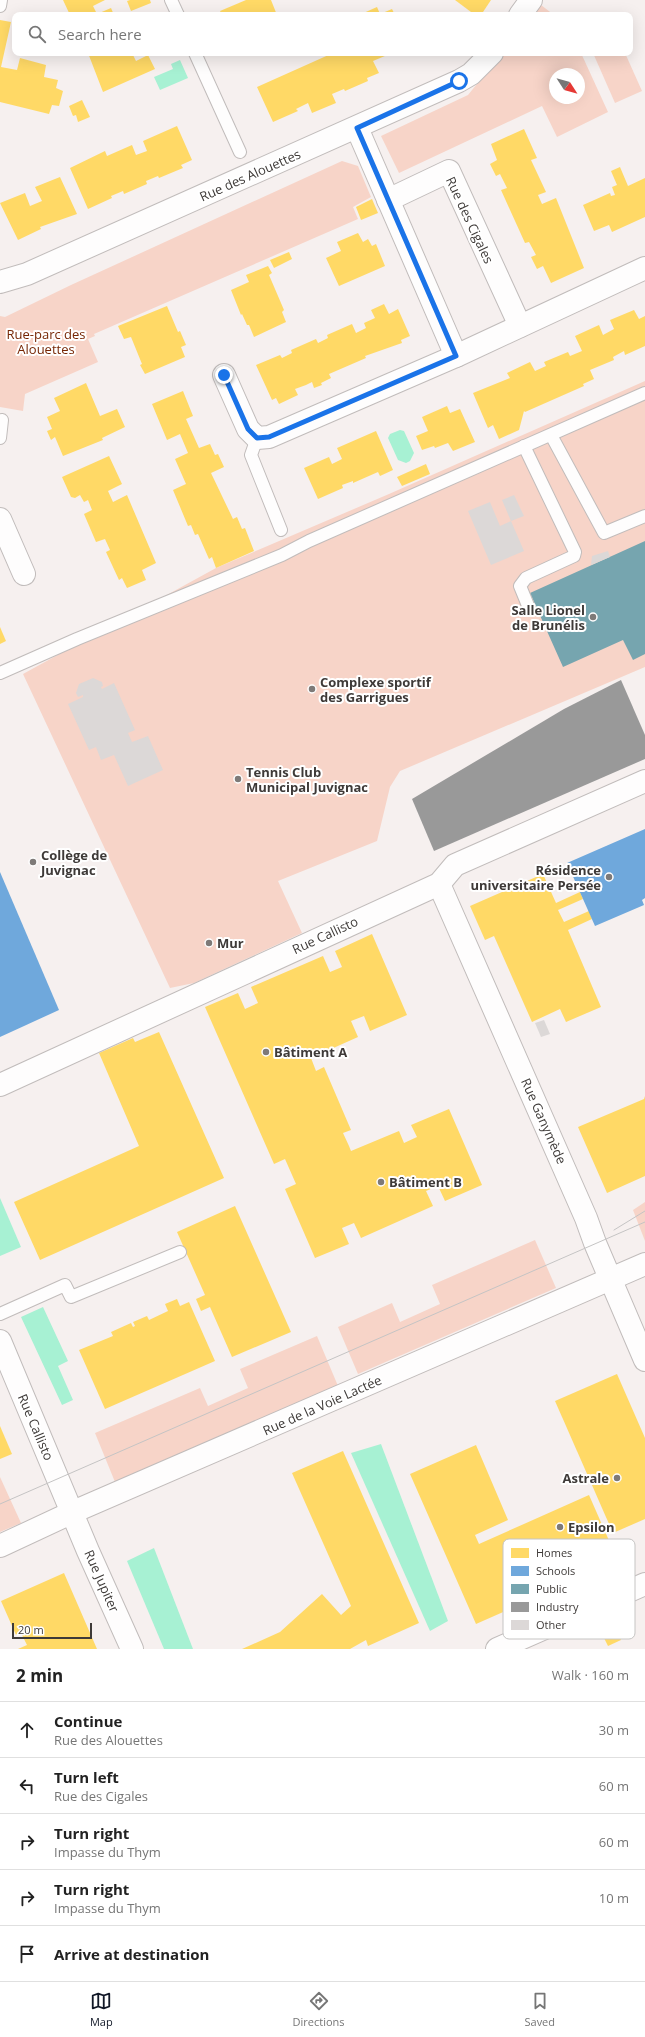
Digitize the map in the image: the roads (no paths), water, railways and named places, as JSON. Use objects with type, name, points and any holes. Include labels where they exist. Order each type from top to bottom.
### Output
[{"type":"street","points":[[522,12],[531,0]]},
{"type":"street","name":"Rue des Alouettes","points":[[0,282],[27,274],[357,128],[459,81],[472,74],[489,56]]},
{"type":"street","points":[[357,128],[456,356]]},
{"type":"street","name":"Rue des Cigales","points":[[388,200],[449,171],[520,326]]},
{"type":"street","points":[[224,375],[248,429],[257,438],[269,437],[456,356],[645,268]]},
{"type":"street","points":[[0,519],[24,574]]},
{"type":"street","name":"Rue Callisto","points":[[0,1085],[176,1003],[439,884],[455,865],[645,781]]},
{"type":"street","name":"Rue Ganymède","points":[[439,884],[586,1218],[595,1243],[645,1360]]},
{"type":"street","name":"Rue de la Voie Lactée","points":[[0,1546],[73,1512],[645,1264]]},
{"type":"street","name":"Rue Callisto","points":[[0,1341],[73,1512]]},
{"type":"street","name":"Rue Jupiter","points":[[73,1512],[132,1649]]},
{"type":"street","points":[[635,1588],[645,1584]]},
{"type":"street","points":[[497,1649],[520,1639]]},
{"type":"lane","points":[[0,6],[1,0]]},
{"type":"lane","points":[[171,0],[177,12]]},
{"type":"lane","points":[[196,56],[240,152]]},
{"type":"lane","points":[[0,673],[77,639],[282,555],[309,541],[645,393]]},
{"type":"lane","points":[[0,438],[2,420]]},
{"type":"lane","points":[[551,435],[604,533],[645,516]]},
{"type":"lane","points":[[257,438],[250,455],[281,530]]},
{"type":"lane","points":[[524,446],[574,552],[574,556],[526,578],[520,586],[528,608]]},
{"type":"lane","points":[[0,1314],[65,1285],[71,1297],[180,1252]]},
{"type":"tram line","points":[[614,1230],[645,1211]]},
{"type":"tram line","points":[[0,1504],[645,1222]]},
{"type":"place","name":"Salle Lionel de Brunélis","points":[[593,617]]},
{"type":"place","name":"Complexe sportif des Garrigues","points":[[312,689]]},
{"type":"place","name":"Tennis Club Municipal Juvignac","points":[[238,779]]},
{"type":"place","name":"Collège de Juvignac","points":[[33,862]]},
{"type":"place","name":"Résidence universitaire Persée","points":[[609,877]]},
{"type":"place","name":"Mur","points":[[209,943]]},
{"type":"place","name":"Bâtiment A","points":[[266,1052]]},
{"type":"place","name":"Bâtiment B","points":[[381,1182]]},
{"type":"place","name":"Astrale","points":[[617,1478]]},
{"type":"place","name":"Epsilon","points":[[560,1527]]},
{"type":"park label","name":"Rue-parc des Alouettes","points":[[46,342]]}]
